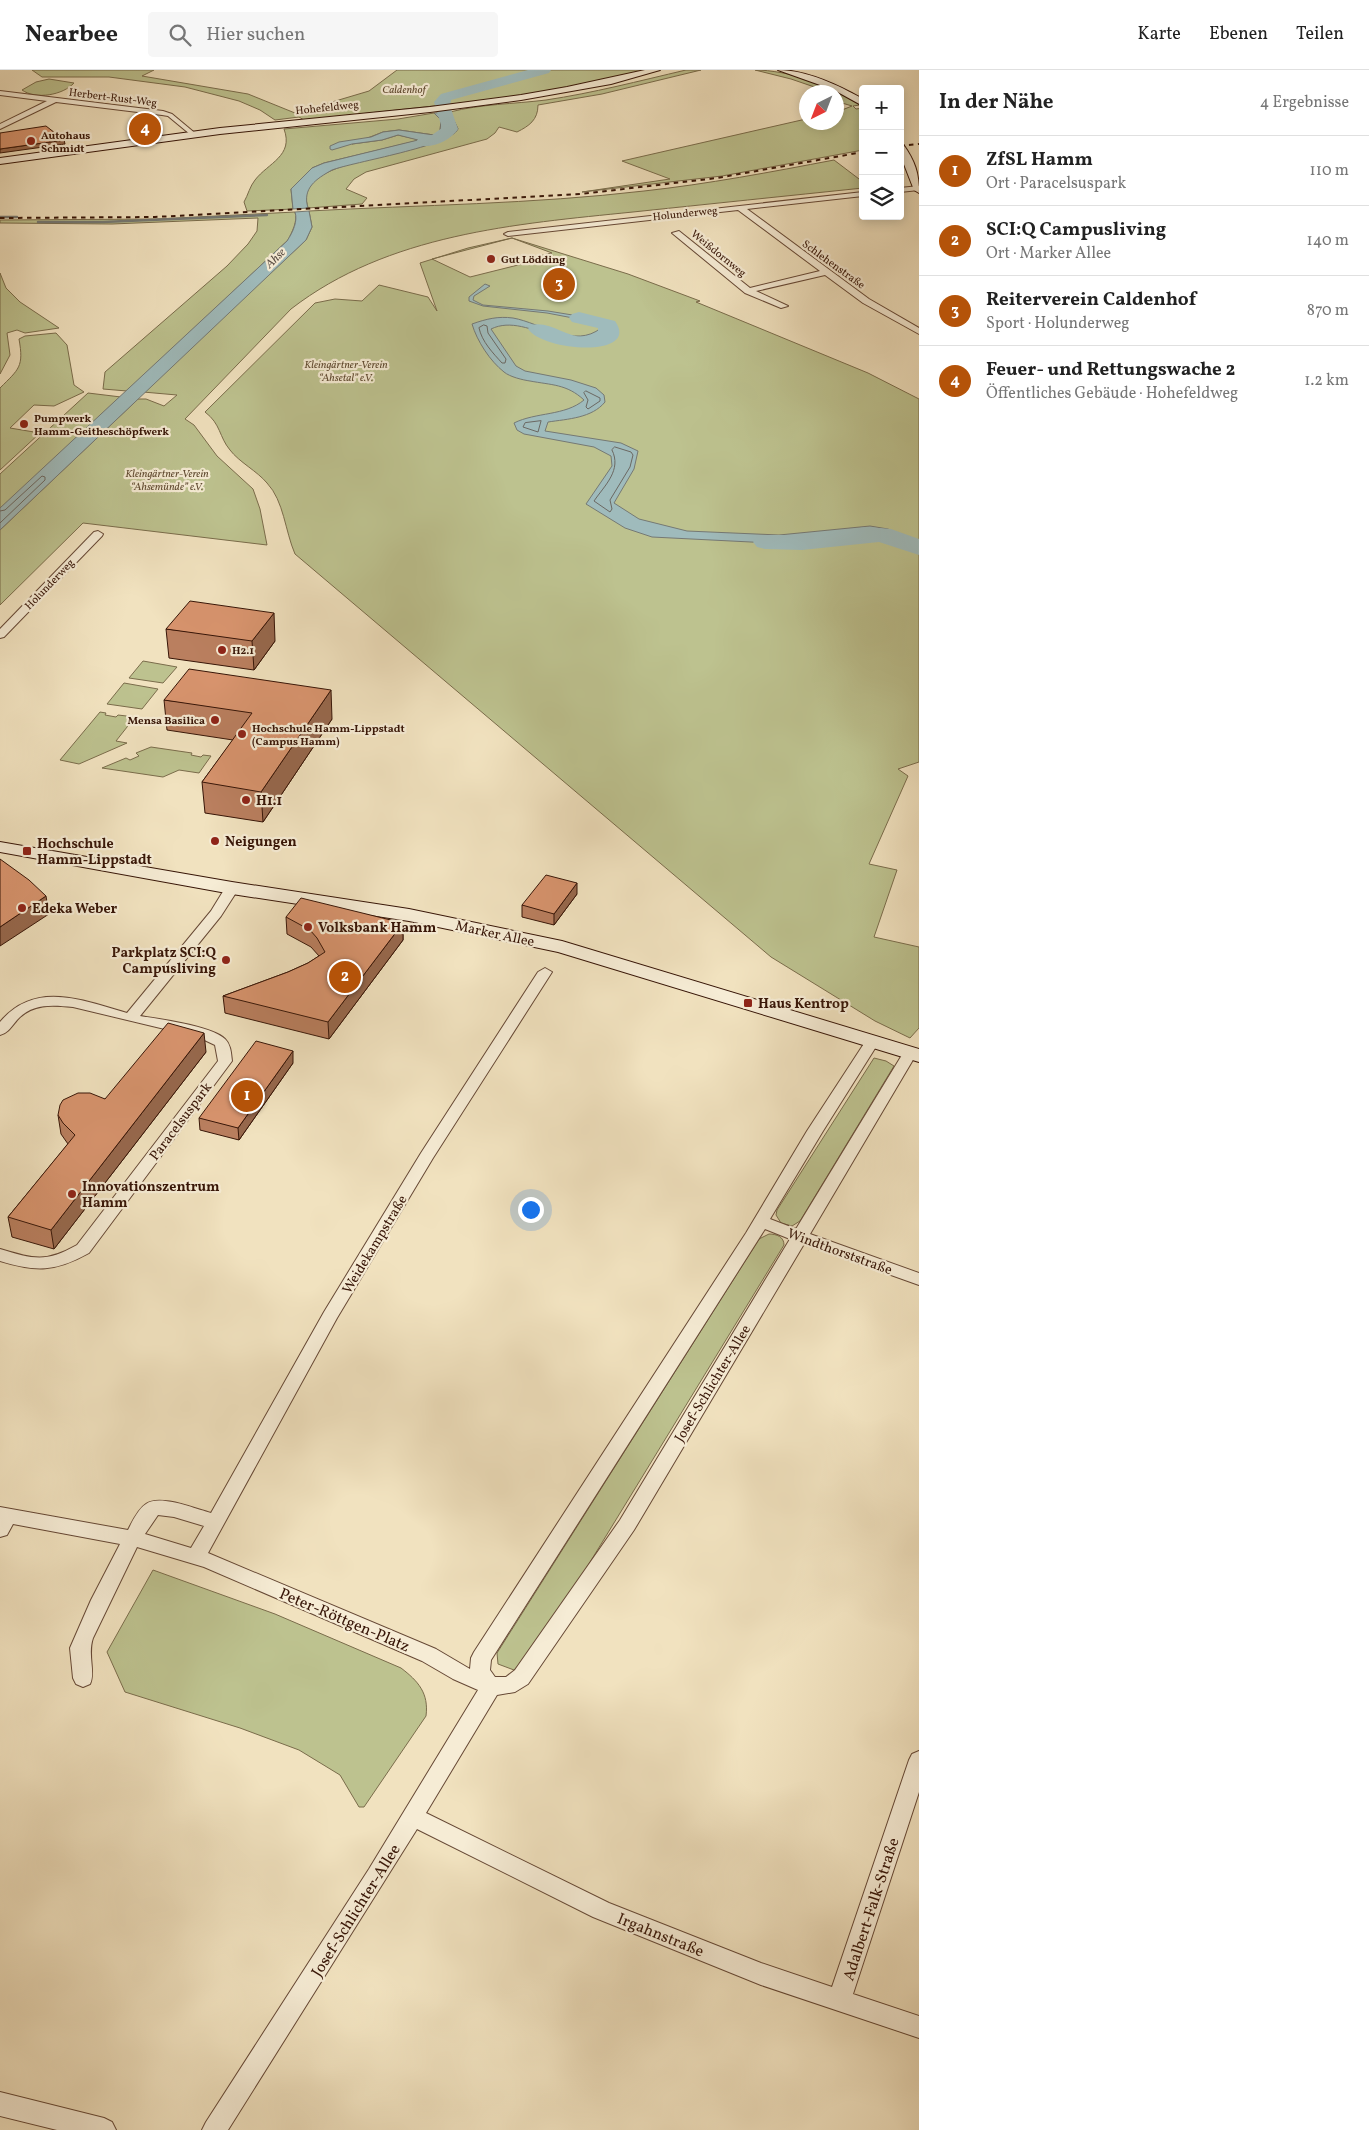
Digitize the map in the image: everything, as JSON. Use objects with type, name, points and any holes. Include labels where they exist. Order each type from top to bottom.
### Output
[{"type":"street","name":"Hohefeldweg","points":[[0,161],[193,134],[466,105],[564,90],[656,70]]},
{"type":"street","points":[[782,70],[831,86],[859,100]]},
{"type":"street","name":"Herbert-Rust-Weg","points":[[0,93],[163,113],[170,115],[193,134]]},
{"type":"street","name":"Herbert-Rust-Weg","points":[[0,127],[54,100]]},
{"type":"street","points":[[904,152],[909,160],[919,188],[904,190]]},
{"type":"street","name":"Holunderweg","points":[[508,234],[859,194]]},
{"type":"street","name":"Schlehenstraße","points":[[740,208],[877,309],[919,331]]},
{"type":"street","name":"Weißdornweg","points":[[676,233],[748,291],[784,306]]},
{"type":"street","name":"Weißdornweg","points":[[748,291],[826,272]]},
{"type":"street","name":"Holunderweg","points":[[0,635],[98,534]]},
{"type":"street","name":"Marker Allee","points":[[0,847],[232,888],[409,915],[562,947],[872,1042],[906,1050]]},
{"type":"street","points":[[130,1018],[216,913],[232,888]]},
{"type":"street","name":"Weidekampstraße","points":[[215,1522],[364,1259],[426,1157],[545,972]]},
{"type":"street","name":"Paracelsuspark","points":[[0,1031],[19,1010],[38,1003],[57,1000],[205,1035],[223,1046],[225,1061],[83,1249],[49,1265],[27,1264],[0,1255]]},
{"type":"street","points":[[491,1687],[480,1672],[480,1658],[761,1222],[815,1131],[872,1042]]},
{"type":"street","name":"Josef-Schlichter-Allee","points":[[214,2130],[413,1817],[491,1687],[507,1686],[518,1681],[627,1525],[800,1237],[906,1050]]},
{"type":"street","name":"Windthorststraße","points":[[761,1222],[919,1280]]},
{"type":"street","points":[[83,1678],[80,1647],[122,1536],[154,1508],[163,1508],[215,1522],[196,1558]]},
{"type":"street","name":"Peter-Röttgen-Platz","points":[[3,1520],[122,1536],[196,1558],[429,1655],[462,1674],[491,1687]]},
{"type":"street","name":"Adalbert-Falk-Straße","points":[[839,2001],[919,1760]]},
{"type":"street","name":"Irgahnstraße","points":[[413,1817],[601,1910],[761,1974],[919,2028]]},
{"type":"street","points":[[0,2104],[104,2130]]},
{"type":"green space","name":"Caldenhof","points":[[32,70],[154,70],[142,76],[248,94],[295,113],[369,91],[397,70],[650,70],[567,89],[508,98],[304,120],[299,117],[275,120],[260,110],[239,101],[185,87],[109,77],[42,77]]},
{"type":"green space","points":[[686,70],[701,70],[602,94],[538,105],[535,119],[517,132],[499,127],[487,139],[366,172],[354,179],[346,189],[367,198],[362,204],[308,208],[306,193],[312,183],[323,175],[337,168],[416,148],[432,142],[458,129],[450,112],[564,97]]},
{"type":"green space","points":[[755,70],[796,76],[824,85],[809,85]]},
{"type":"green space","points":[[49,79],[74,83],[63,91],[49,95],[34,95],[22,90],[36,82]]},
{"type":"green space","points":[[844,94],[859,104],[853,106],[856,109],[859,109],[859,151],[722,176],[582,192],[670,179],[622,161],[799,121],[799,130],[844,130],[844,109],[852,106],[844,104]]},
{"type":"green space","points":[[434,113],[441,120],[440,131],[434,135],[399,130],[383,132],[352,144],[382,140],[398,135],[420,140],[324,163],[312,168],[291,189],[293,209],[247,211],[244,202],[253,182],[283,153],[286,146],[284,129],[398,119]]},
{"type":"green space","name":"Kleingärtner-Verein “Ahsemünde” e.V.","points":[[834,160],[859,179],[859,188],[499,228],[454,237],[411,249],[369,264],[329,284],[291,309],[185,419],[194,425],[217,456],[253,489],[260,509],[267,545],[83,523],[0,605],[0,530],[138,399],[146,399],[164,406],[177,395],[143,392],[306,240],[312,227],[309,211],[602,195],[668,188]]},
{"type":"green space","points":[[295,212],[295,223],[288,240],[127,391],[103,389],[105,372],[227,266],[248,244],[257,231],[258,218],[112,224],[0,223],[0,220],[157,219]]},
{"type":"green space","points":[[512,238],[437,258],[468,248]]},
{"type":"green space","name":"Kleingärtner-Verein “Ahsetal” e.V.","points":[[512,238],[628,274],[700,301],[696,302],[868,373],[919,399],[919,762],[898,769],[908,776],[869,864],[897,870],[874,937],[919,947],[919,1028],[910,1038],[875,1021],[771,957],[295,554],[281,507],[273,490],[263,479],[238,459],[226,445],[214,421],[205,412],[315,303],[335,299],[362,301],[379,285],[428,297],[437,311],[420,263],[432,259],[470,277],[534,261],[529,258],[552,253]]},
{"type":"green space","points":[[0,273],[6,288],[20,302],[59,328],[25,333],[17,330],[7,333],[10,355],[0,374]]},
{"type":"green space","points":[[56,333],[67,345],[74,385],[84,392],[54,406],[34,405],[10,428],[40,433],[0,470],[0,388],[16,372],[20,362],[19,339],[25,336]]},
{"type":"green space","points":[[88,393],[121,397],[0,511],[0,474]]},
{"type":"green space","points":[[143,661],[177,667],[163,683],[129,678]]},
{"type":"green space","points":[[124,683],[158,689],[142,709],[107,704]]},
{"type":"green space","points":[[100,712],[116,717],[118,715],[135,717],[116,741],[127,743],[79,764],[60,760]]},
{"type":"green space","points":[[151,747],[192,753],[191,755],[201,757],[203,755],[211,756],[199,773],[179,770],[163,777],[102,768],[126,758],[130,760],[139,756],[136,753]]},
{"type":"green space","points":[[874,1058],[886,1061],[894,1066],[800,1221],[792,1226],[781,1223],[776,1215],[777,1210]]},
{"type":"green space","points":[[769,1234],[780,1236],[784,1245],[543,1639],[514,1670],[498,1664],[497,1653],[759,1239]]},
{"type":"green space","points":[[153,1570],[275,1614],[401,1668],[417,1683],[426,1701],[426,1716],[364,1807],[359,1807],[340,1775],[299,1750],[240,1728],[125,1692],[107,1652]]},
{"type":"water","points":[[450,112],[458,129],[451,135],[421,147],[332,170],[312,185],[307,195],[308,208],[293,209],[291,189],[312,168],[324,163],[418,140],[398,135],[332,150],[330,146],[339,142],[399,130],[434,135],[440,131],[441,120],[434,113]]},
{"type":"water","points":[[309,211],[312,227],[306,240],[0,530],[0,508],[287,241],[296,219],[295,212]]},
{"type":"water","points":[[485,284],[490,286],[474,296],[473,300],[483,305],[548,311],[609,321],[617,328],[602,339],[586,343],[570,341],[522,327],[506,325],[491,329],[516,366],[525,371],[571,380],[596,388],[604,395],[605,402],[587,415],[548,422],[545,431],[621,443],[638,451],[634,469],[614,503],[639,519],[687,531],[779,535],[870,526],[888,529],[919,543],[919,554],[896,541],[875,537],[790,544],[652,537],[625,528],[586,504],[612,466],[611,456],[594,447],[524,434],[517,430],[514,423],[568,409],[584,400],[565,388],[520,379],[507,374],[485,350],[472,324],[492,318],[513,318],[558,333],[580,336],[591,334],[601,328],[599,323],[547,313],[483,306],[469,301],[469,297]]},
{"type":"building","name":"Autohaus Schmidt","points":[[46,126],[64,140],[0,149],[0,133]]},
{"type":"building","points":[[190,601],[274,613],[252,641],[166,629]]},
{"type":"building","points":[[189,669],[331,690],[261,792],[202,782],[252,713],[164,700]]},
{"type":"building","points":[[0,859],[29,880],[46,896],[0,927]]},
{"type":"building","points":[[546,875],[577,883],[554,914],[522,905]]},
{"type":"building","points":[[301,898],[403,923],[328,1022],[223,996],[288,972],[308,963],[325,952],[310,930],[286,917]]},
{"type":"building","points":[[168,1023],[204,1033],[51,1230],[8,1217],[75,1135],[58,1115],[63,1100],[78,1093],[90,1093],[105,1099]]},
{"type":"building","points":[[256,1041],[293,1051],[238,1128],[199,1118]]},
{"type":"waterway","name":"Ahse","points":[[424,142],[437,139],[450,129],[442,102],[446,97],[544,70]]},
{"type":"waterway","points":[[38,222],[103,222],[267,215]]},
{"type":"waterway","points":[[0,217],[17,217]]},
{"type":"waterway","points":[[538,329],[573,342],[592,343],[608,336],[608,325],[579,318]]},
{"type":"waterway","points":[[765,542],[809,543],[867,534],[879,534],[891,536],[919,548]]},
{"type":"railway","points":[[904,146],[919,144]]},
{"type":"railway","points":[[0,218],[155,217],[581,194],[717,178],[859,153]]},
{"type":"place","name":"Feuer- und Rettungswache 2","points":[[145,129]]},
{"type":"place","name":"Autohaus Schmidt","points":[[31,141]]},
{"type":"place","name":"Gut Lödding","points":[[491,259]]},
{"type":"place","name":"Reiterverein Caldenhof","points":[[559,284]]},
{"type":"place","name":"Pumpwerk Hamm-Geitheschöpfwerk","points":[[24,424]]},
{"type":"place","name":"H2.1","points":[[222,650]]},
{"type":"place","name":"Mensa Basilica","points":[[215,720]]},
{"type":"place","name":"Hochschule Hamm-Lippstadt (Campus Hamm)","points":[[242,734]]},
{"type":"place","name":"H1.1","points":[[246,800]]},
{"type":"place","name":"Neigungen","points":[[215,841]]},
{"type":"place","name":"Hochschule Hamm-Lippstadt","points":[[27,851]]},
{"type":"place","name":"Edeka Weber","points":[[22,908]]},
{"type":"place","name":"Volksbank Hamm","points":[[308,927]]},
{"type":"place","name":"Parkplatz SCI:Q Campusliving","points":[[226,960]]},
{"type":"place","name":"SCI:Q Campusliving","points":[[345,977]]},
{"type":"place","name":"Haus Kentrop","points":[[748,1003]]},
{"type":"place","name":"ZfSL Hamm","points":[[247,1096]]},
{"type":"place","name":"Innovationszentrum Hamm","points":[[72,1194]]}]
